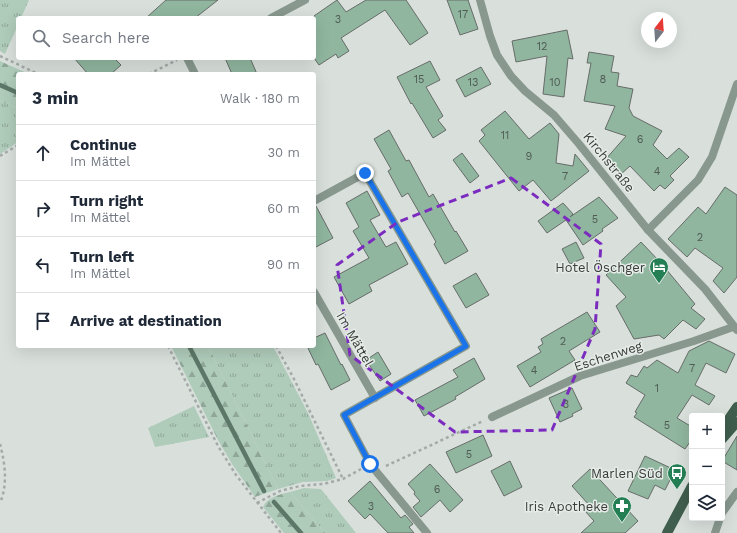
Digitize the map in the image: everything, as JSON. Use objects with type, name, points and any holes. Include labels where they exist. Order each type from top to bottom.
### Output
[{"type":"main road","points":[[725,425],[737,407]]},
{"type":"main road","points":[[725,435],[737,422]]},
{"type":"main road","points":[[667,533],[689,492]]},
{"type":"street","points":[[275,16],[305,0]]},
{"type":"street","name":"Kirchstraße","points":[[480,0],[497,55],[511,76],[525,91],[554,115],[648,230],[705,289],[736,329]]},
{"type":"street","points":[[188,60],[194,72]]},
{"type":"street","points":[[648,230],[698,180],[712,157],[737,84]]},
{"type":"street","points":[[316,200],[365,173],[466,346],[344,415],[370,464],[427,533]]},
{"type":"street","name":"Im Mättel","points":[[316,295],[375,398]]},
{"type":"street","name":"Eschenweg","points":[[492,417],[580,376],[736,329]]},
{"type":"street","points":[[725,509],[737,492]]},
{"type":"street","points":[[715,533],[719,521]]},
{"type":"path","points":[[0,56],[34,72]]},
{"type":"path","points":[[153,72],[177,60]]},
{"type":"path","points":[[0,156],[16,145]]},
{"type":"path","points":[[169,348],[218,446],[236,474],[281,533]]},
{"type":"path","points":[[277,348],[294,379],[343,480]]},
{"type":"path","points":[[377,471],[492,417]]},
{"type":"path","points":[[0,444],[3,456],[5,480],[0,503]]},
{"type":"path","points":[[257,503],[280,491],[300,486],[343,480],[370,464]]},
{"type":"highlighted area","points":[[511,178],[601,244],[595,329],[552,430],[455,432],[350,355],[337,265],[398,222]]},
{"type":"green space","points":[[0,0],[29,0],[22,16],[16,16],[16,29],[5,54],[0,51]]},
{"type":"green space","points":[[0,61],[25,72],[16,72],[16,108],[0,100]]},
{"type":"green space","points":[[0,100],[16,108],[16,143],[0,154]]},
{"type":"green space","points":[[172,348],[209,348],[278,489],[255,497],[232,464],[218,440]]},
{"type":"green space","points":[[209,348],[274,348],[308,413],[336,478],[327,481],[303,482],[278,489]]},
{"type":"green space","points":[[194,406],[209,437],[155,447],[148,428]]},
{"type":"green space","points":[[304,488],[321,489],[356,533],[325,533],[290,492]]},
{"type":"green space","points":[[290,492],[325,533],[284,533],[263,507],[271,498]]},
{"type":"building","points":[[166,0],[218,0],[198,16],[148,16]]},
{"type":"building","points":[[337,0],[346,12],[366,0],[406,0],[428,33],[410,45],[385,10],[341,38],[349,51],[338,58],[336,54],[319,65],[315,60],[316,16],[314,16]]},
{"type":"building","points":[[447,0],[468,0],[478,29],[460,35]]},
{"type":"building","points":[[567,30],[573,59],[568,58],[564,97],[543,94],[547,56],[516,62],[512,41]]},
{"type":"building","points":[[589,52],[614,56],[611,72],[619,73],[617,86],[633,89],[629,108],[633,116],[662,131],[653,145],[667,159],[679,148],[689,157],[670,176],[674,180],[665,189],[660,185],[654,191],[630,166],[620,175],[605,160],[626,136],[605,129],[615,106],[584,101],[591,63],[587,63]]},
{"type":"building","points":[[76,60],[116,60],[121,65],[113,72],[86,72]]},
{"type":"building","points":[[226,60],[251,60],[256,72],[231,72]]},
{"type":"building","points":[[430,61],[440,80],[426,87],[443,116],[438,120],[446,130],[433,138],[412,103],[411,104],[397,77]]},
{"type":"building","points":[[481,67],[491,84],[465,97],[456,80]]},
{"type":"building","points":[[505,111],[529,139],[550,123],[559,134],[556,163],[573,166],[575,154],[589,171],[551,201],[533,180],[519,191],[479,141],[485,135],[481,130]]},
{"type":"building","points":[[389,130],[406,161],[409,160],[429,197],[433,194],[468,251],[445,264],[434,244],[436,242],[408,193],[402,197],[388,171],[391,169],[374,139]]},
{"type":"building","points":[[462,153],[479,176],[470,183],[453,160]]},
{"type":"building","points":[[725,187],[737,195],[737,277],[724,293],[713,281],[723,268],[695,248],[687,257],[668,239],[698,207],[706,214]]},
{"type":"building","points":[[367,191],[380,215],[370,220],[386,247],[396,242],[408,264],[369,285],[372,291],[349,304],[334,277],[369,258],[353,231],[359,227],[346,203]]},
{"type":"building","points":[[599,197],[618,218],[583,245],[566,220],[547,233],[538,221],[563,203],[573,214],[570,217]]},
{"type":"building","points":[[316,206],[333,238],[316,247]]},
{"type":"building","points":[[576,242],[584,258],[570,264],[562,249]]},
{"type":"building","name":"Hotel Öschger","points":[[641,242],[661,263],[695,304],[691,308],[705,319],[696,329],[683,320],[664,339],[659,335],[634,339],[616,306],[626,297],[606,275]]},
{"type":"building","points":[[476,273],[489,295],[466,308],[453,286]]},
{"type":"building","points":[[587,312],[600,332],[569,351],[575,360],[530,387],[517,366],[541,352],[538,347],[543,344],[541,339]]},
{"type":"building","points":[[325,333],[350,380],[331,390],[308,348],[316,348],[316,337]]},
{"type":"building","points":[[709,341],[735,354],[726,373],[706,363],[695,385],[715,396],[709,405],[692,395],[677,418],[689,425],[689,443],[685,449],[634,417],[637,413],[635,412],[645,395],[626,383],[631,375],[637,377],[644,366],[647,368],[657,360],[678,373],[689,351]]},
{"type":"building","points":[[378,352],[391,374],[380,381],[366,360]]},
{"type":"building","points":[[474,358],[485,379],[455,397],[456,399],[424,416],[415,400],[458,377],[453,370]]},
{"type":"building","points":[[572,388],[582,409],[572,414],[573,416],[560,422],[549,398]]},
{"type":"building","points":[[483,435],[492,456],[456,473],[446,452]]},
{"type":"building","points":[[737,436],[737,470],[725,463],[725,456]]},
{"type":"building","points":[[645,456],[675,470],[665,490],[655,485],[648,499],[628,491]]},
{"type":"building","points":[[510,461],[522,487],[504,496],[491,471]]},
{"type":"building","points":[[430,464],[463,500],[450,512],[440,500],[421,517],[413,507],[420,501],[408,484]]},
{"type":"building","points":[[590,469],[638,521],[625,533],[581,533],[594,521],[584,510],[589,505],[572,486]]},
{"type":"building","points":[[370,481],[401,518],[405,515],[413,524],[409,527],[414,533],[388,533],[370,514],[365,519],[348,501]]},
{"type":"waterway","points":[[0,85],[16,92]]},
{"type":"waterway","points":[[190,348],[264,491]]},
{"type":"waterway","points":[[274,502],[301,533]]},
{"type":"place","name":"Hotel Öschger","points":[[659,284]]},
{"type":"place","name":"Marlen Süd","points":[[677,490]]},
{"type":"place","name":"Iris Apotheke","points":[[622,523]]},
{"type":"route","points":[[365,173],[466,346],[344,415],[370,464]]}]
